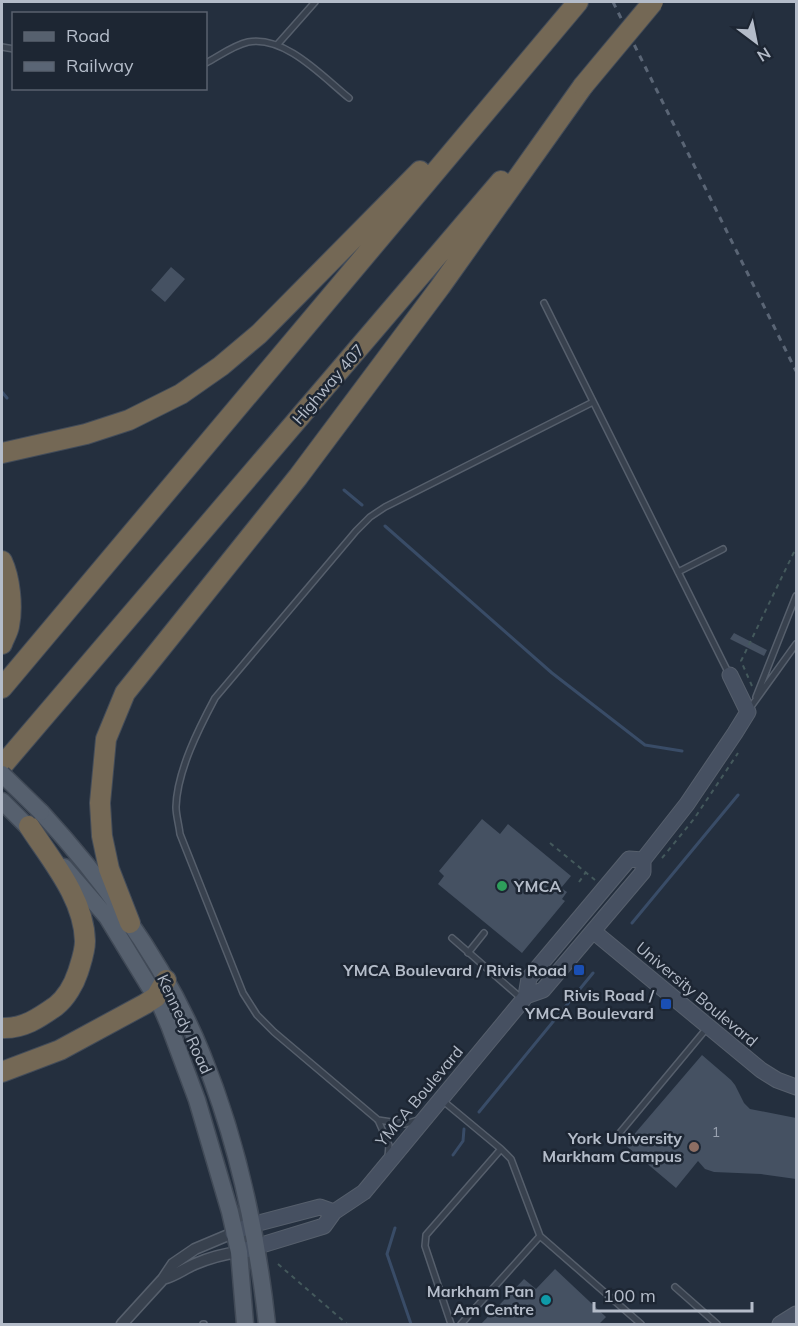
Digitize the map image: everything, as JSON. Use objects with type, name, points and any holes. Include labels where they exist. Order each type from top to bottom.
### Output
[{"type":"highway","points":[[2,688],[578,2]]},
{"type":"highway","name":"Highway 407","points":[[2,779],[7,759],[653,2]]},
{"type":"highway","points":[[2,453],[86,434],[129,420],[181,394],[221,366],[259,334],[385,208],[558,26]]},
{"type":"highway","points":[[130,923],[108,868],[102,836],[100,803],[106,739],[125,693],[298,477],[440,287],[583,86]]},
{"type":"highway","points":[[2,561],[7,575],[10,604],[9,627],[2,644]]},
{"type":"highway","points":[[2,1028],[21,1026],[40,1018],[60,1003],[75,982],[83,957],[85,943],[79,910],[35,819]]},
{"type":"highway","points":[[2,1072],[60,1050],[156,997],[166,980]]},
{"type":"main road","points":[[730,675],[748,712]]},
{"type":"main road","name":"YMCA Boulevard","points":[[524,998],[543,990],[643,872],[643,860],[687,804],[748,712]]},
{"type":"main road","name":"Kennedy Road","points":[[2,774],[107,917],[156,997],[169,1026],[197,1100],[230,1212],[239,1252],[245,1324]]},
{"type":"main road","name":"Kennedy Road","points":[[2,801],[35,819],[74,848],[130,923],[166,980],[202,1054],[233,1143],[256,1248],[267,1324]]},
{"type":"main road","name":"YMCA Boulevard","points":[[239,1252],[324,1226],[334,1212],[364,1192],[524,998],[529,978],[629,859],[643,860]]},
{"type":"main road","name":"University Boulevard","points":[[593,931],[761,1070],[777,1080],[796,1087]]},
{"type":"main road","points":[[233,1233],[251,1225],[321,1207],[334,1212]]},
{"type":"main road","points":[[780,1324],[796,1314]]},
{"type":"street","name":"University Boulevard","points":[[579,919],[593,931]]},
{"type":"street","points":[[122,1324],[163,1279],[173,1264],[195,1249],[233,1233]]},
{"type":"street","points":[[163,1279],[179,1274],[206,1259],[239,1252]]},
{"type":"lane","points":[[277,45],[315,2]]},
{"type":"lane","points":[[207,62],[248,42],[270,42],[291,51],[349,98]]},
{"type":"lane","points":[[544,303],[730,675]]},
{"type":"lane","points":[[387,1164],[388,1145],[378,1120],[274,1032],[256,1015],[243,993],[180,834],[176,807],[179,787],[187,759],[215,698],[370,517],[594,402]]},
{"type":"lane","points":[[678,572],[723,549]]},
{"type":"lane","points":[[748,712],[796,596]]},
{"type":"lane","points":[[756,697],[796,644]]},
{"type":"lane","points":[[468,952],[484,933]]},
{"type":"lane","points":[[452,938],[524,998]]},
{"type":"lane","points":[[618,1135],[708,1027]]},
{"type":"lane","points":[[440,1099],[511,1159],[540,1236],[640,1324]]},
{"type":"lane","points":[[378,1120],[405,1124],[424,1119]]},
{"type":"lane","points":[[451,1324],[426,1246],[426,1235],[501,1149]]},
{"type":"lane","points":[[461,1324],[540,1236]]},
{"type":"lane","points":[[675,1287],[717,1324]]},
{"type":"path","points":[[550,843],[595,880]]},
{"type":"path","points":[[579,882],[586,872]]},
{"type":"path","points":[[278,1264],[347,1324]]},
{"type":"building","points":[[171,267],[185,279],[165,302],[151,290]]},
{"type":"building","points":[[734,633],[767,650],[764,656],[730,639]]},
{"type":"building","name":"YMCA","points":[[482,819],[500,834],[508,824],[571,876],[561,888],[567,892],[562,899],[565,901],[522,953],[438,884],[444,876],[439,871]]},
{"type":"building","points":[[702,1055],[731,1080],[750,1109],[796,1118],[796,1179],[761,1174],[714,1172],[705,1169],[698,1161],[676,1188],[625,1145]]},
{"type":"building","name":"Markham Pan Am Centre","points":[[555,1269],[606,1317],[599,1324],[481,1324],[524,1279],[536,1289]]},
{"type":"waterway","points":[[2,392],[7,398]]},
{"type":"waterway","points":[[344,490],[362,505]]},
{"type":"waterway","points":[[385,526],[552,673],[645,745],[682,751]]},
{"type":"waterway","points":[[632,923],[738,795]]},
{"type":"waterway","points":[[479,1112],[593,973]]},
{"type":"waterway","points":[[453,1155],[463,1141],[464,1129]]},
{"type":"waterway","points":[[395,1228],[387,1254],[411,1324]]},
{"type":"railway","points":[[613,2],[796,371]]},
{"type":"place","name":"YMCA","points":[[502,886]]},
{"type":"place","name":"YMCA Boulevard / Rivis Road","points":[[579,970]]},
{"type":"place","name":"Rivis Road / YMCA Boulevard","points":[[666,1004]]},
{"type":"place","name":"York University Markham Campus","points":[[694,1147]]},
{"type":"place","name":"Markham Pan Am Centre","points":[[546,1300]]}]
